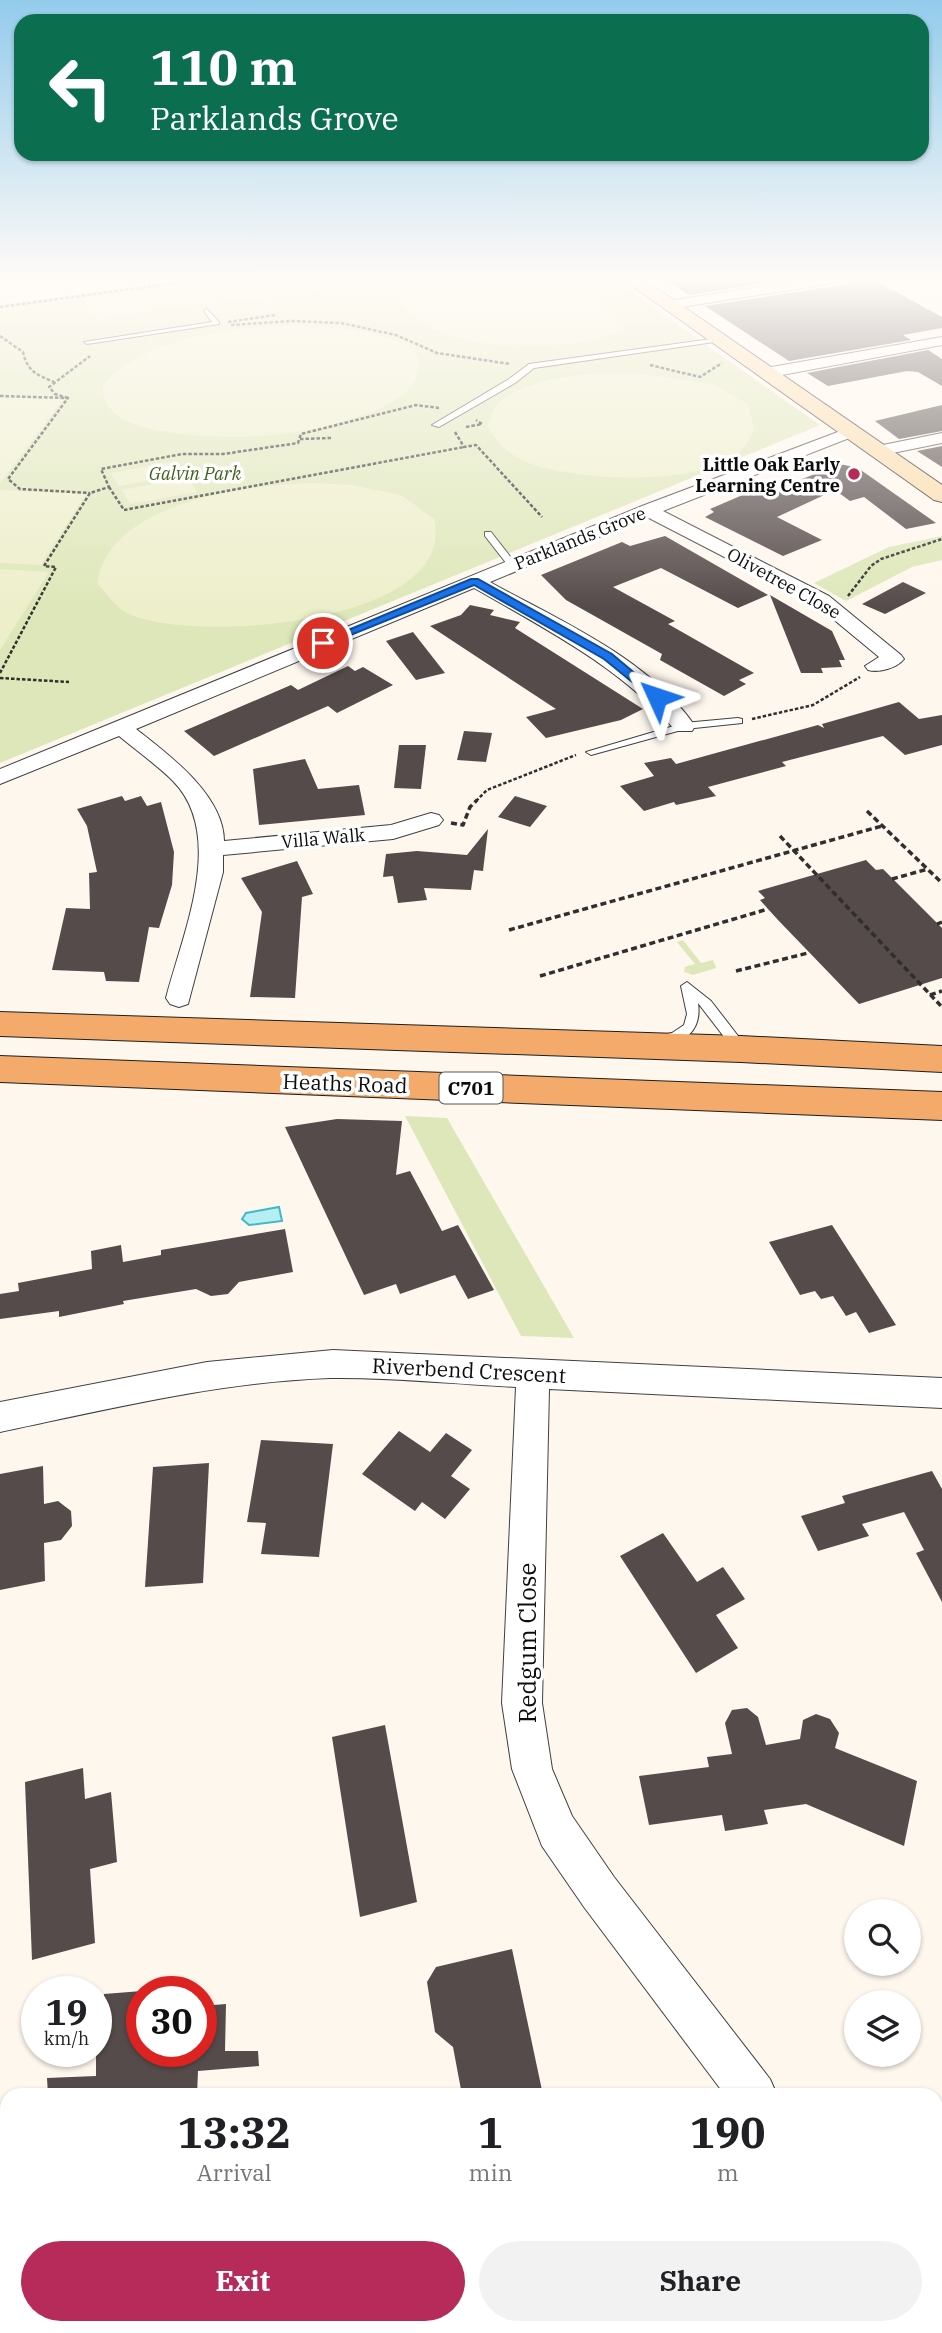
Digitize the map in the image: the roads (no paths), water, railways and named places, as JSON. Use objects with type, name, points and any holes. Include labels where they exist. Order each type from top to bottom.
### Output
[{"type":"main road","name":"C701","points":[[0,1024],[741,1049],[942,1059]]},
{"type":"main road","name":"Heaths Road","points":[[0,1069],[942,1106]]},
{"type":"street","points":[[789,389],[942,495]]},
{"type":"street","name":"Parklands Grove","points":[[0,777],[648,510],[850,432]]},
{"type":"street","points":[[878,451],[942,438]]},
{"type":"street","name":"Olivetree Close","points":[[648,510],[837,611],[894,659],[875,666]]},
{"type":"street","points":[[475,581],[608,657],[639,679],[684,726]]},
{"type":"street","points":[[120,726],[182,777],[196,796],[212,832],[211,872],[179,999]]},
{"type":"street","name":"Villa Walk","points":[[213,849],[393,832],[431,820]]},
{"type":"street","name":"Riverbend Crescent","points":[[0,1417],[187,1378],[269,1365],[333,1364],[942,1393]]},
{"type":"street","name":"Redgum Close","points":[[533,1373],[523,1703],[533,1769],[557,1832],[599,1892],[749,2088]]},
{"type":"lane","points":[[436,425],[496,389]]},
{"type":"lane","points":[[488,534],[513,566]]},
{"type":"lane","points":[[591,752],[684,726],[738,721]]},
{"type":"lane","points":[[491,1041],[535,1035],[654,1040],[674,1038],[690,1026],[695,1015],[687,986],[707,1004],[741,1049]]},
{"type":"water","points":[[279,1207],[282,1221],[249,1225],[242,1219],[246,1213]]},
{"type":"place","name":"Little Oak Early Learning Centre","points":[[854,474]]},
{"type":"park label","name":"Galvin Park","points":[[195,473]]}]
